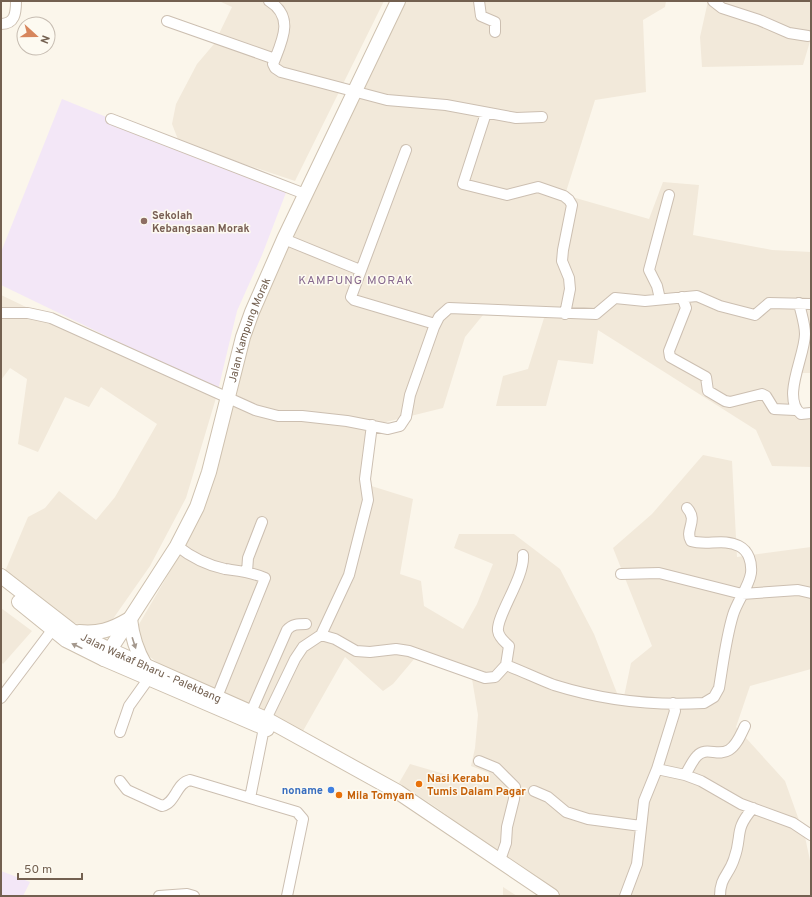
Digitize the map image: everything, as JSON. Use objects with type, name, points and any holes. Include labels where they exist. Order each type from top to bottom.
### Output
[{"type":"main road","name":"Jalan Kampung Morak","points":[[107,654],[177,546],[203,490],[252,312],[305,194],[398,1]]},
{"type":"main road","name":"Jalan Wakaf Bharu - Palekbang","points":[[1,576],[55,626],[66,640],[107,654],[312,743],[398,792],[552,896]]},
{"type":"main road","name":"Jalan Wakaf Bharu - Palekbang","points":[[1,582],[19,602],[55,626],[72,631],[107,654]]},
{"type":"main road","points":[[72,631],[92,633],[112,629],[130,619],[132,635],[137,651],[147,672]]},
{"type":"main road","name":"Jalan Wakaf Bharu - Palekbang","points":[[147,672],[217,697],[251,712],[265,723]]},
{"type":"street","points":[[1,24],[10,22],[14,18],[16,1]]},
{"type":"street","points":[[269,1],[281,13],[285,26],[273,64],[275,68],[281,72],[387,100],[446,105],[516,118],[542,117]]},
{"type":"street","points":[[479,1],[482,16],[495,22],[494,32]]},
{"type":"street","points":[[713,1],[722,8],[759,20],[789,33],[808,36]]},
{"type":"street","points":[[167,21],[275,59]]},
{"type":"street","points":[[486,113],[463,184],[507,195],[538,187],[569,200],[572,205],[562,261],[569,278],[570,289],[565,314]]},
{"type":"street","points":[[111,119],[305,194]]},
{"type":"street","points":[[406,150],[360,270],[352,299],[435,324]]},
{"type":"street","points":[[660,299],[657,286],[649,270],[669,195]]},
{"type":"street","points":[[284,239],[360,270]]},
{"type":"street","points":[[1,312],[28,313],[51,318],[255,410],[278,416],[302,416],[395,428],[403,423],[406,417],[410,395],[435,324],[444,311],[455,307],[565,314],[597,314],[615,298],[646,301],[697,296],[720,306],[755,315],[769,303],[811,304]]},
{"type":"street","points":[[682,297],[686,309],[669,351],[670,357],[706,376],[708,391],[725,402],[762,394],[766,396],[774,409],[795,410],[801,414],[811,413]]},
{"type":"street","points":[[795,410],[793,401],[794,389],[805,334],[799,304]]},
{"type":"street","points":[[250,798],[265,723],[295,659],[303,646],[321,635],[349,575],[368,500],[365,478],[372,425]]},
{"type":"street","points":[[506,665],[553,684],[588,694],[635,702],[704,703],[709,701],[717,693],[733,615],[751,573],[748,556],[744,550],[731,543],[702,544],[691,541],[688,536],[692,518],[687,508]]},
{"type":"street","points":[[247,572],[248,558],[262,522]]},
{"type":"street","points":[[177,546],[194,558],[223,568],[247,572],[265,578],[217,697]]},
{"type":"street","points":[[321,635],[335,639],[356,651],[370,652],[396,649],[409,651],[485,678],[495,676],[506,665],[509,646],[500,637],[498,629],[516,585],[523,555]]},
{"type":"street","points":[[621,574],[659,573],[742,594],[798,590],[811,594]]},
{"type":"street","points":[[251,712],[287,630],[290,626],[306,624]]},
{"type":"street","points":[[1,698],[55,626]]},
{"type":"street","points":[[120,732],[130,705],[147,672]]},
{"type":"street","points":[[625,896],[637,864],[644,801],[657,769],[675,711],[673,703]]},
{"type":"street","points":[[685,775],[693,760],[700,753],[705,751],[724,752],[732,747],[745,726]]},
{"type":"street","points":[[479,761],[496,768],[513,783],[515,787],[514,799],[507,827],[506,842],[500,860]]},
{"type":"street","points":[[657,769],[685,775],[701,781],[741,804],[794,823],[811,835]]},
{"type":"street","points":[[120,780],[127,790],[162,806],[168,804],[184,783],[190,780],[297,812],[302,816],[303,822],[287,896]]},
{"type":"street","points":[[534,791],[548,797],[566,812],[587,818],[641,826]]},
{"type":"street","points":[[720,896],[722,880],[735,858],[738,831],[742,820],[753,808]]},
{"type":"street","points":[[159,896],[187,894],[194,896]]},
{"type":"shaded area","points":[[219,1],[384,1],[295,181],[179,142],[172,124],[176,104],[197,64],[214,44],[232,7]]},
{"type":"shaded area","points":[[402,1],[666,1],[665,7],[643,20],[646,92],[595,100],[565,195],[649,219],[663,182],[699,185],[693,235],[772,250],[811,252],[811,373],[799,373],[792,412],[811,409],[811,467],[772,466],[756,430],[598,330],[593,364],[558,360],[546,406],[496,406],[503,376],[528,369],[544,318],[483,315],[465,337],[443,408],[366,427],[365,484],[413,499],[400,574],[421,581],[424,606],[463,629],[477,604],[493,564],[454,548],[459,534],[514,534],[560,569],[594,634],[622,706],[631,663],[652,646],[613,548],[652,514],[703,455],[732,461],[737,557],[811,547],[811,669],[750,686],[736,727],[785,781],[805,837],[811,865],[811,896],[559,896],[437,808],[399,783],[410,764],[482,785],[489,773],[471,766],[475,748],[478,715],[472,679],[443,664],[415,658],[393,684],[383,691],[345,657],[303,731],[220,697],[167,670],[141,650],[135,631],[179,556],[253,317]]},
{"type":"shaded area","points":[[708,1],[811,1],[811,38],[803,65],[702,67],[700,37]]},
{"type":"shaded area","name":"Sekolah Kebangsaan Morak","points":[[62,99],[287,190],[262,255],[237,311],[218,390],[1,285],[1,252]]},
{"type":"shaded area","points":[[1,295],[216,398],[186,498],[150,566],[108,626],[92,628],[64,620],[3,576],[28,517],[45,508],[59,491],[96,520],[115,497],[157,424],[101,387],[89,407],[65,397],[38,452],[18,444],[27,379],[10,368],[1,380]]},
{"type":"shaded area","points":[[1,608],[32,631],[3,664],[1,662]]},
{"type":"shaded area","points":[[1,871],[30,882],[23,896],[1,896]]},
{"type":"shaded area","points":[[503,887],[517,896],[503,896]]},
{"type":"place","name":"Sekolah Kebangsaan Morak","points":[[144,221]]},
{"type":"place","name":"Nasi Kerabu Tumis Dalam Pagar","points":[[419,784]]},
{"type":"place","name":"noname","points":[[331,790]]},
{"type":"place","name":"Mila Tomyam","points":[[339,795]]},
{"type":"district","name":"KAMPUNG MORAK","points":[[356,280]]}]
